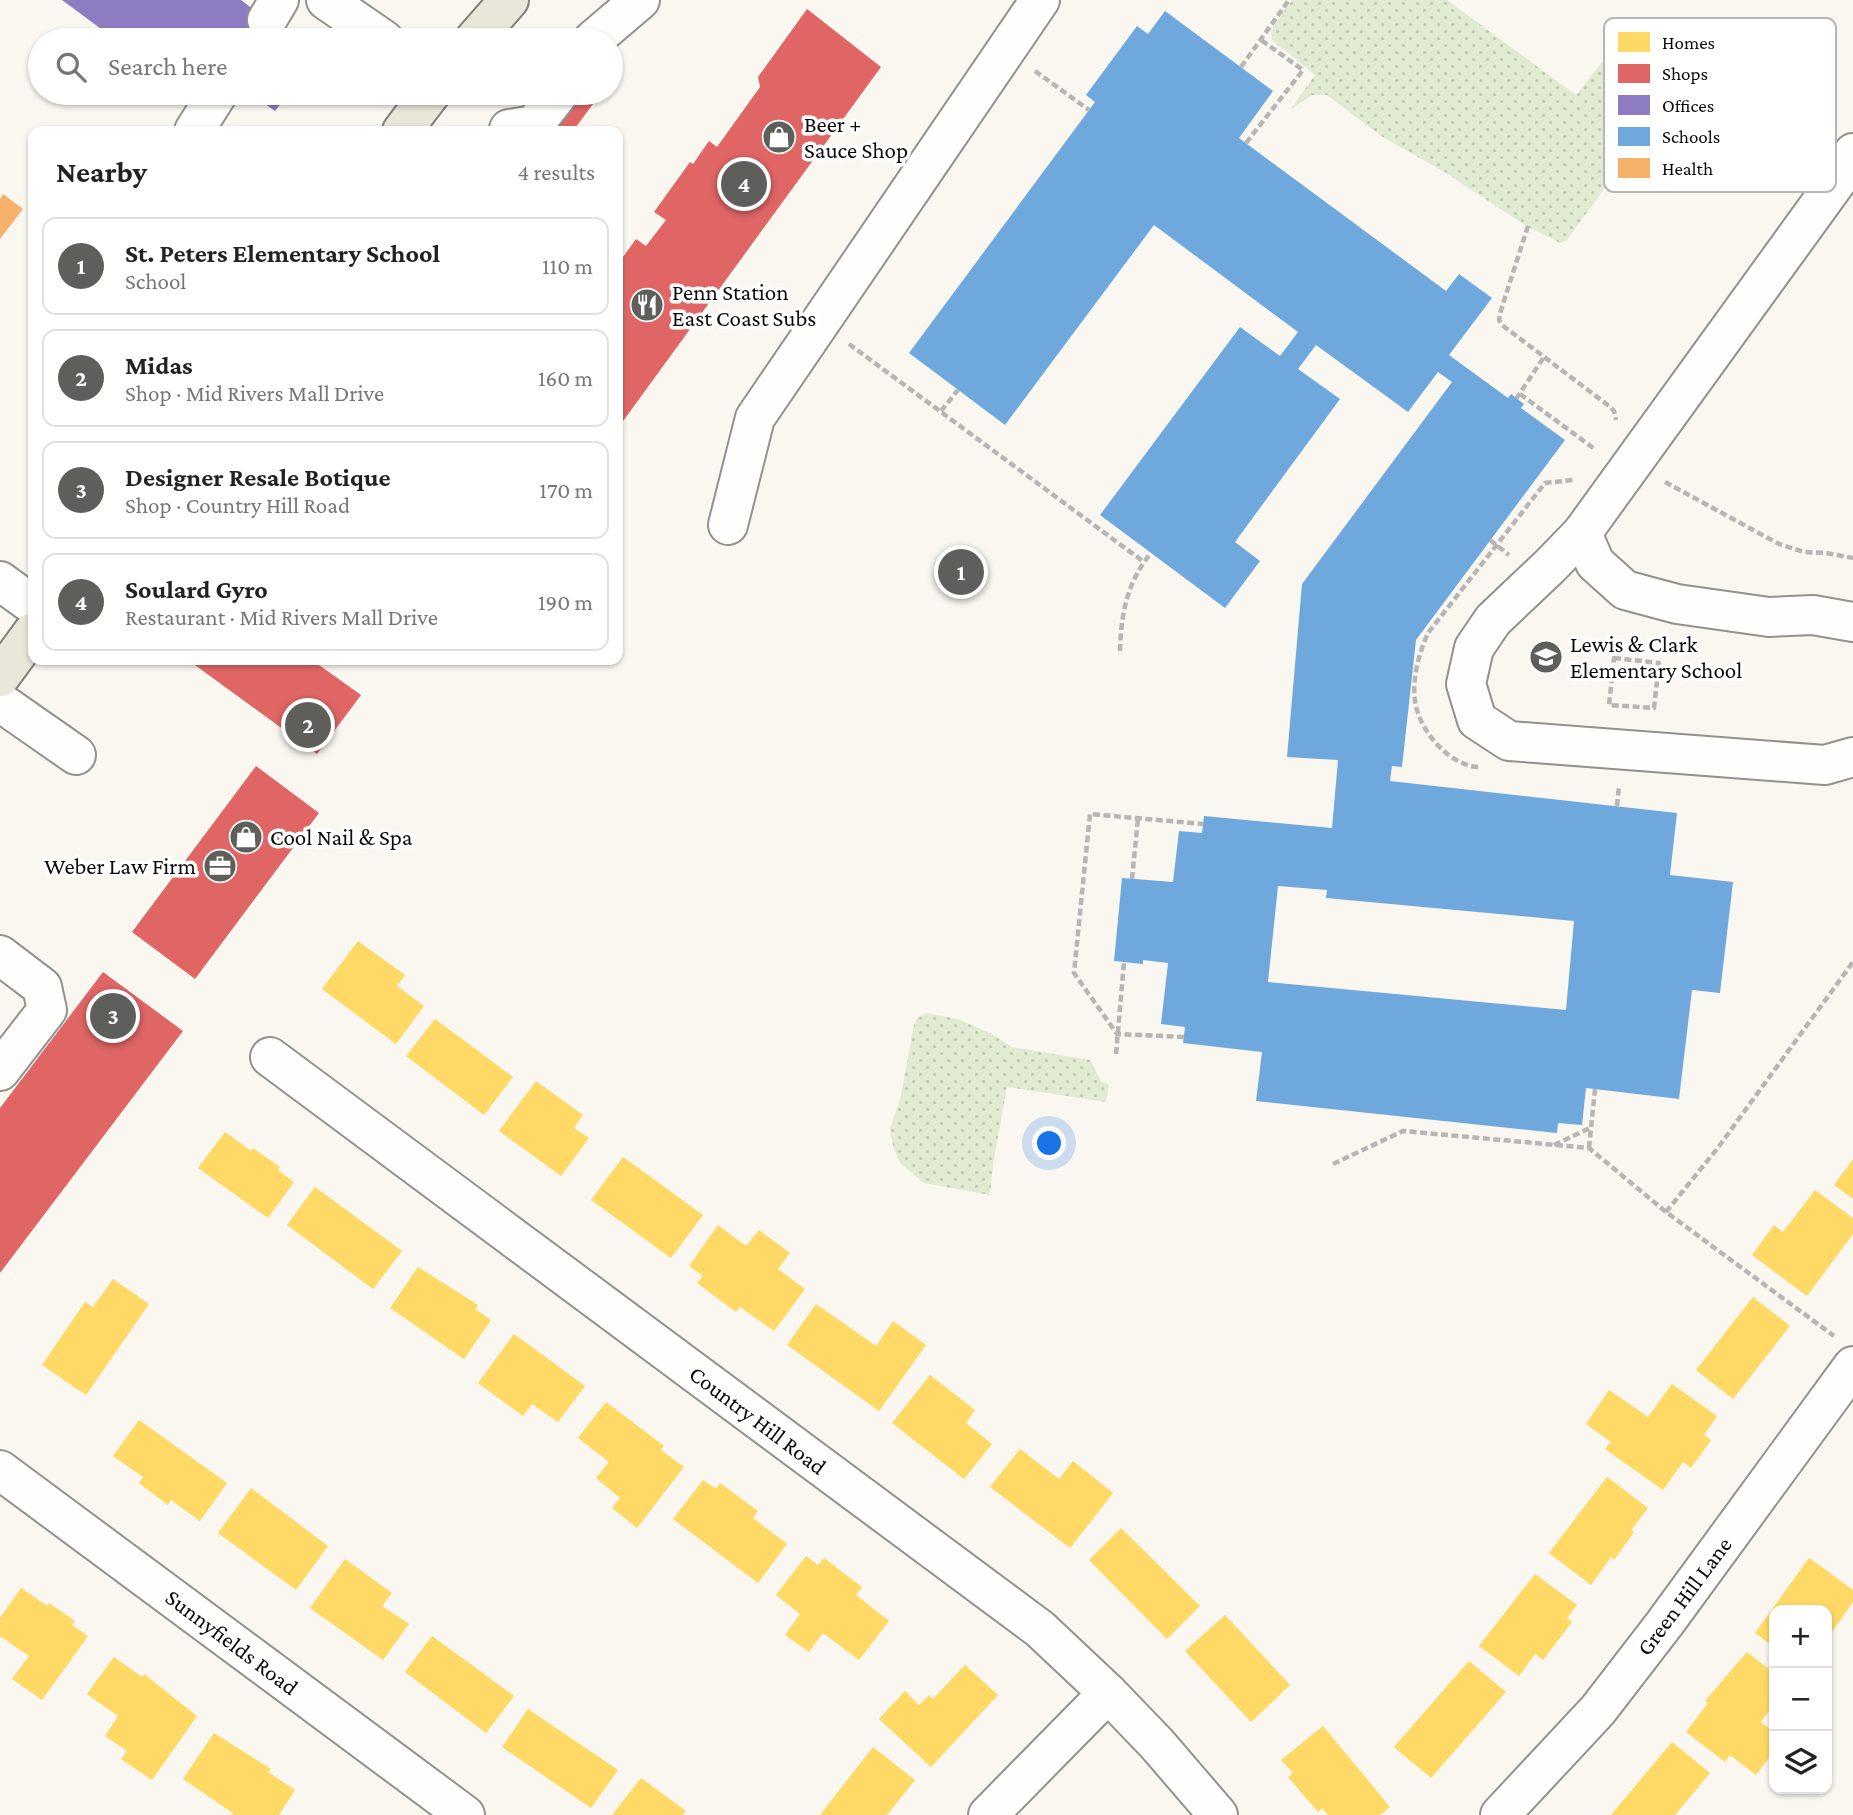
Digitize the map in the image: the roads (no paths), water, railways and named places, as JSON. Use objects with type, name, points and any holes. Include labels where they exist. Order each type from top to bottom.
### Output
[{"type":"main road","points":[[484,28],[509,0]]},
{"type":"main road","points":[[406,126],[422,105]]},
{"type":"main road","points":[[0,677],[28,639]]},
{"type":"street","points":[[326,0],[367,28]]},
{"type":"street","points":[[607,28],[640,0]]},
{"type":"street","points":[[728,525],[755,418],[1040,0]]},
{"type":"street","points":[[197,126],[210,105]]},
{"type":"street","points":[[511,126],[528,105]]},
{"type":"street","points":[[529,126],[534,125],[550,105]]},
{"type":"street","points":[[1836,182],[1853,153]]},
{"type":"street","points":[[1829,192],[1582,533],[1493,620],[1474,648],[1466,684],[1477,720],[1508,741],[1825,765],[1853,757]]},
{"type":"street","points":[[1582,533],[1595,563],[1625,590],[1690,606],[1769,617],[1813,615],[1853,622]]},
{"type":"street","points":[[0,581],[28,601]]},
{"type":"street","points":[[0,702],[76,755]]},
{"type":"street","points":[[0,955],[42,987],[47,1010],[0,1071]]},
{"type":"street","name":"Country Hill Road","points":[[270,1057],[1040,1629],[1157,1744],[1217,1815]]},
{"type":"street","name":"Green Hill Lane","points":[[1500,1815],[1598,1710],[1674,1612],[1849,1355]]},
{"type":"street","name":"Sunnyfields Road","points":[[0,1470],[465,1815]]},
{"type":"street","points":[[988,1815],[1108,1693]]},
{"type":"place","name":"Beer + Sauce Shop","points":[[779,137]]},
{"type":"place","name":"Soulard Gyro","points":[[744,184]]},
{"type":"place","name":"Penn Station East Coast Subs","points":[[647,305]]},
{"type":"place","name":"St. Peters Elementary School","points":[[961,572]]},
{"type":"place","name":"Lewis & Clark Elementary School","points":[[1546,657]]},
{"type":"place","name":"Midas","points":[[308,725]]},
{"type":"place","name":"Cool Nail & Spa","points":[[246,837]]},
{"type":"place","name":"Weber Law Firm","points":[[220,866]]},
{"type":"place","name":"Designer Resale Botique","points":[[113,1016]]}]
